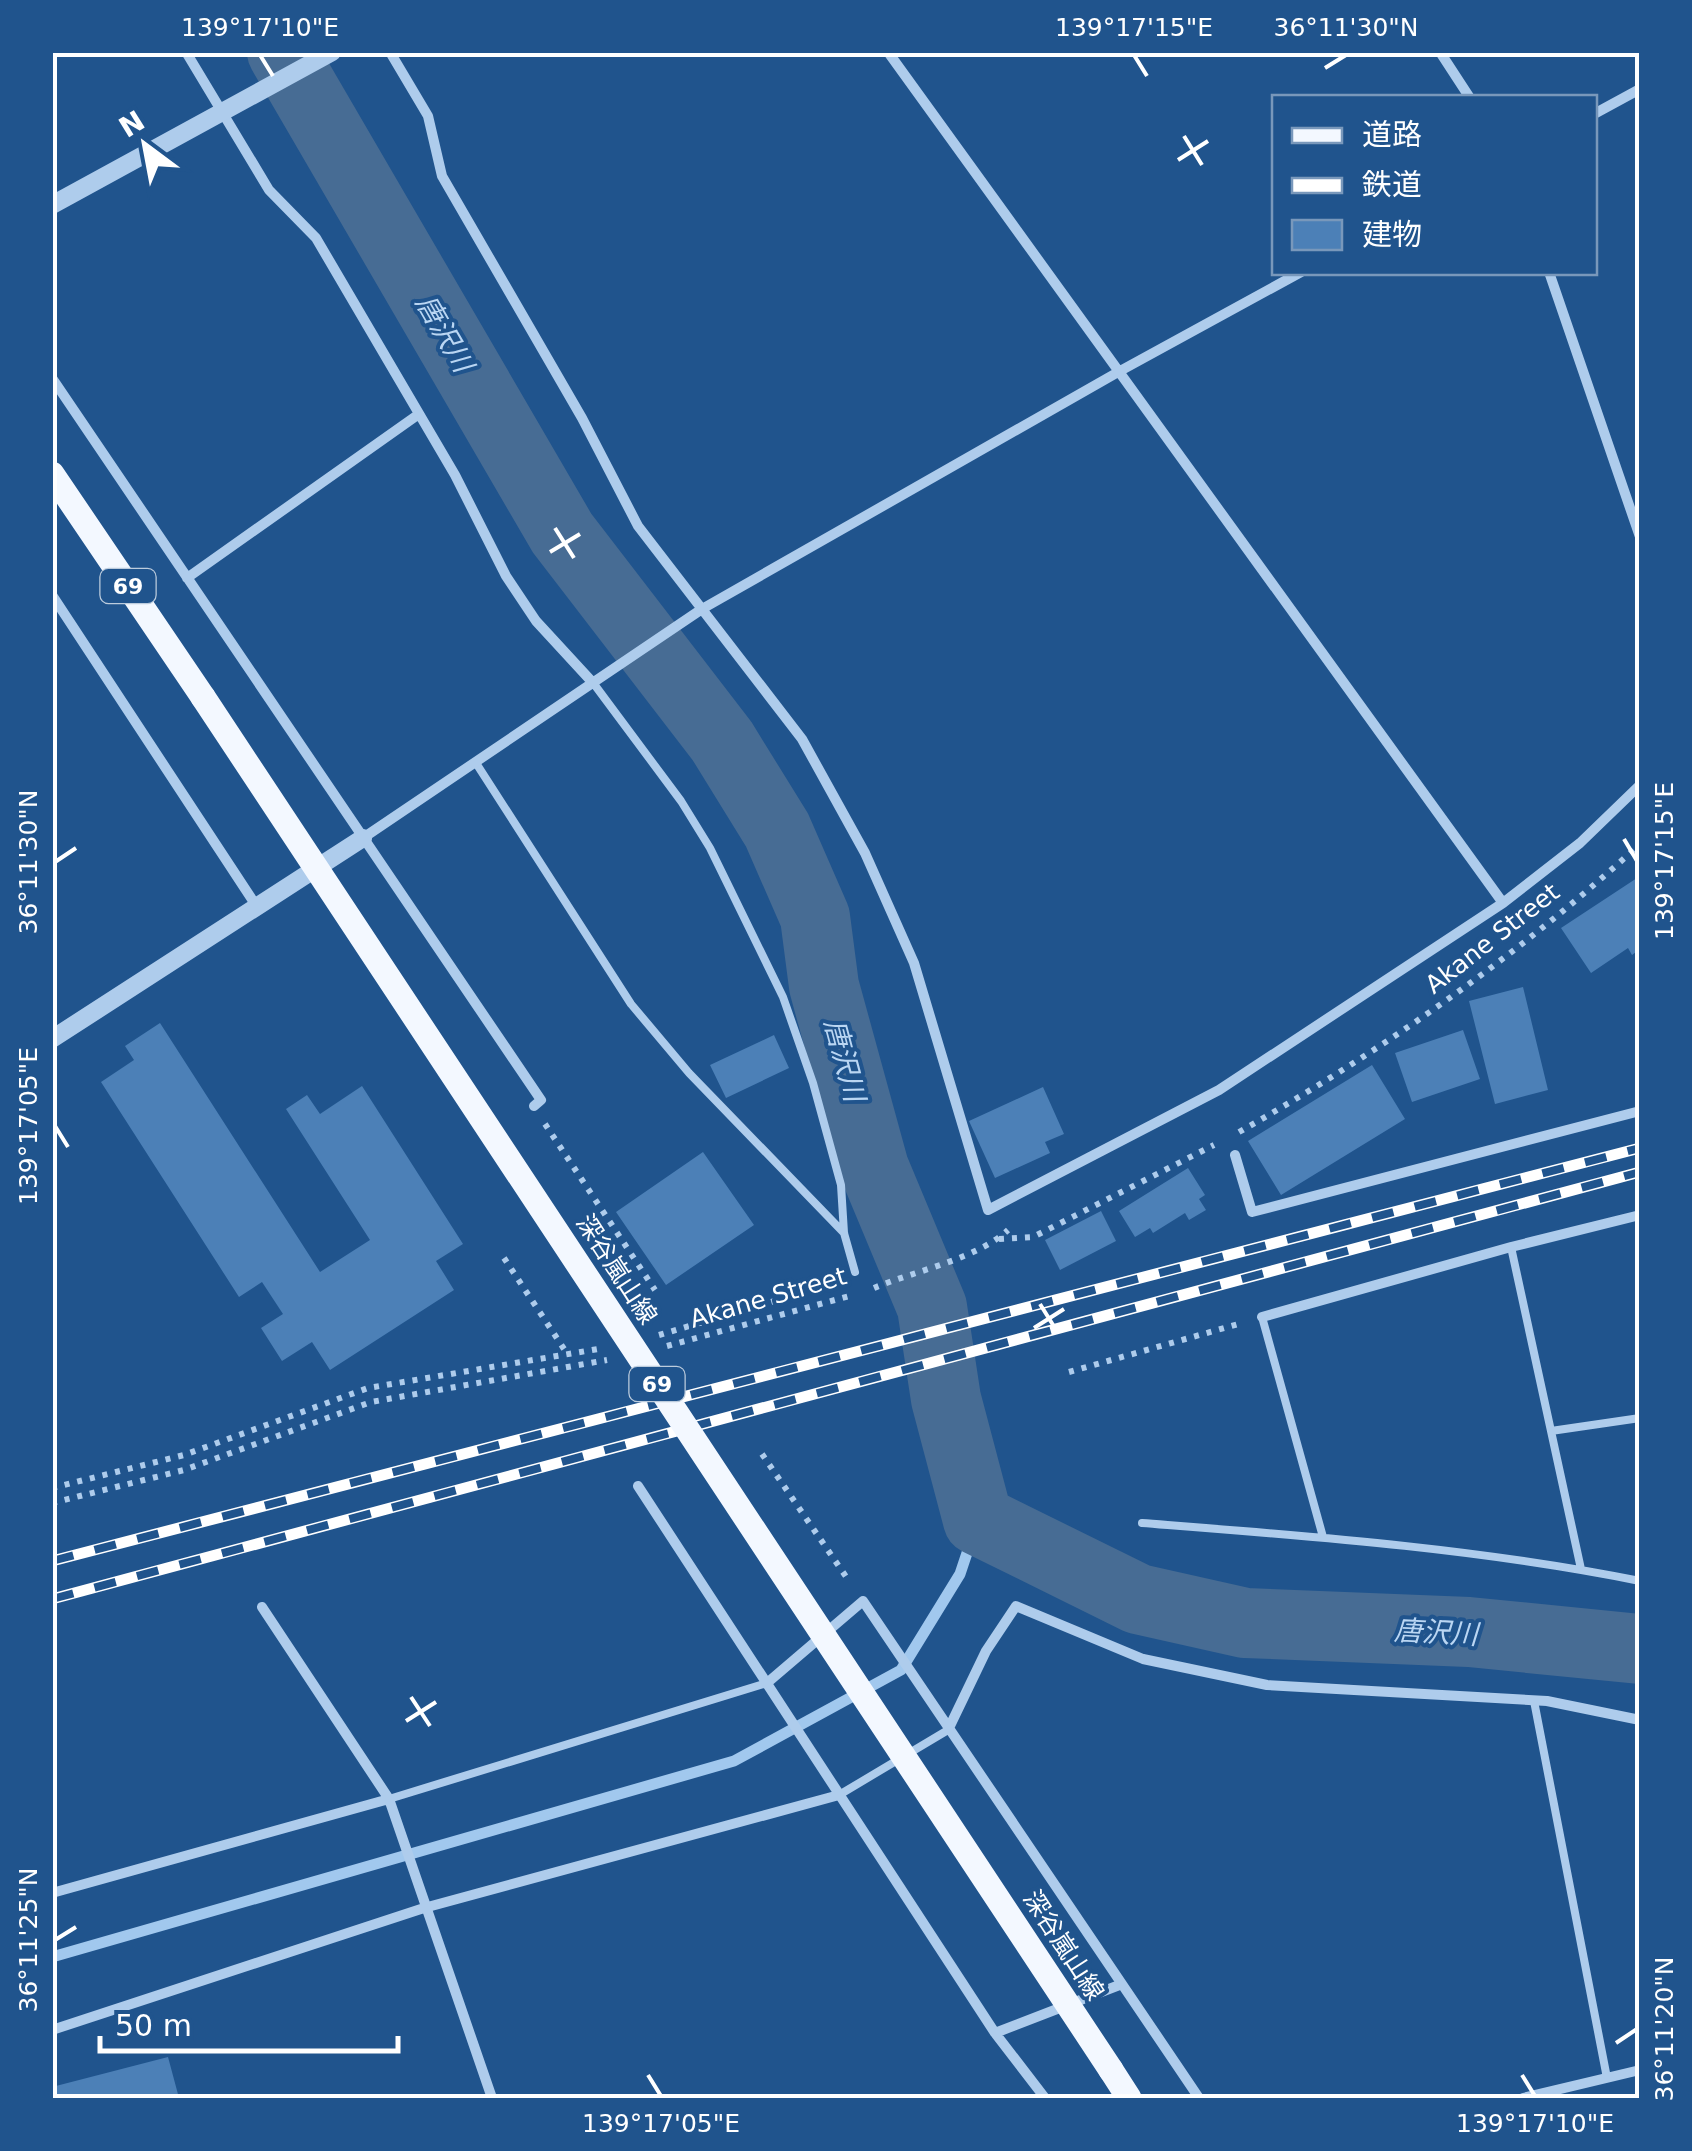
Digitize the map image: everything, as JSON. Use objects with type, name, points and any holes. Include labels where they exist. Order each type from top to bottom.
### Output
[{"type":"main road","name":"深谷嵐山線","points":[[52,474],[204,697],[1130,2098]]},
{"type":"street","points":[[186,52],[228,109],[269,190],[316,238],[516,591],[536,621],[594,684]]},
{"type":"street","points":[[52,204],[332,52]]},
{"type":"street","points":[[390,52],[428,116],[442,176],[582,418],[619,494],[638,526],[802,739],[865,853],[914,963],[988,1210],[1219,1090],[1503,904],[1580,842],[1640,785]]},
{"type":"street","points":[[888,52],[1503,904]]},
{"type":"street","points":[[1440,52],[1468,95]]},
{"type":"street","points":[[1597,112],[1640,89]]},
{"type":"street","points":[[52,1039],[476,764],[702,609],[1296,275]]},
{"type":"street","points":[[1550,275],[1640,537]]},
{"type":"street","points":[[52,378],[541,1100],[534,1106]]},
{"type":"street","points":[[187,578],[419,414]]},
{"type":"street","points":[[52,596],[257,907]]},
{"type":"street","points":[[1235,1155],[1252,1212],[1640,1111]]},
{"type":"street","points":[[1262,1317],[1640,1215]]},
{"type":"street","points":[[638,1486],[995,2033],[1045,2098]]},
{"type":"street","points":[[767,1683],[863,1601],[1199,2098]]},
{"type":"street","points":[[948,1730],[986,1652],[1016,1606],[1143,1659],[1267,1686],[1534,1701],[1640,1720]]},
{"type":"street","points":[[262,1607],[391,1805],[492,2098]]},
{"type":"street","points":[[52,2030],[424,1908],[839,1795]]},
{"type":"street","points":[[52,1893],[391,1805]]},
{"type":"street","points":[[995,2033],[1122,1984]]},
{"type":"street","points":[[1523,2098],[1640,2070]]},
{"type":"lane","points":[[594,684],[682,801],[710,848],[782,997],[813,1082],[841,1185],[844,1234],[855,1272]]},
{"type":"lane","points":[[476,764],[631,1004],[689,1073],[844,1234]]},
{"type":"lane","points":[[1511,1247],[1581,1569]]},
{"type":"lane","points":[[1262,1317],[1323,1537]]},
{"type":"lane","points":[[1551,1431],[1640,1418]]},
{"type":"lane","points":[[1142,1523],[1323,1537],[1581,1569],[1640,1581]]},
{"type":"lane","points":[[391,1805],[767,1683]]},
{"type":"lane","points":[[1534,1701],[1607,2078]]},
{"type":"lane","points":[[839,1795],[948,1730]]},
{"type":"path","name":"Akane Street","points":[[878,1286],[998,1240],[1033,1237],[1228,1138],[1304,1094],[1484,973],[1640,844]]},
{"type":"path","points":[[534,1106],[655,1290]]},
{"type":"path","points":[[504,1258],[568,1355]]},
{"type":"path","name":"Akane Street","points":[[641,1339],[831,1284],[864,1293],[665,1347]]},
{"type":"path","points":[[1069,1372],[1262,1317]]},
{"type":"path","points":[[52,1488],[184,1455],[368,1388],[606,1347]]},
{"type":"path","points":[[588,1351],[595,1362]]},
{"type":"path","points":[[52,1503],[184,1470],[371,1402],[612,1359]]},
{"type":"path","points":[[762,1454],[863,1601]]},
{"type":"building","points":[[1637,878],[1640,949],[1632,955],[1628,948],[1591,973],[1561,928]]},
{"type":"building","points":[[1523,987],[1548,1090],[1495,1104],[1469,1001]]},
{"type":"building","points":[[160,1023],[320,1272],[370,1240],[286,1109],[307,1095],[320,1114],[362,1086],[463,1244],[436,1261],[454,1290],[330,1370],[312,1342],[282,1361],[261,1328],[283,1314],[262,1282],[239,1297],[101,1082],[134,1060],[125,1046]]},
{"type":"building","points":[[1463,1030],[1480,1079],[1412,1102],[1395,1053]]},
{"type":"building","points":[[774,1035],[789,1068],[726,1098],[710,1065]]},
{"type":"building","points":[[1372,1065],[1405,1119],[1281,1195],[1248,1141]]},
{"type":"building","points":[[1043,1087],[1064,1134],[1045,1142],[1050,1153],[995,1178],[969,1121]]},
{"type":"building","points":[[703,1152],[754,1225],[666,1285],[616,1212]]},
{"type":"building","points":[[1188,1168],[1205,1195],[1199,1199],[1206,1210],[1189,1220],[1185,1213],[1153,1233],[1150,1228],[1135,1237],[1119,1211]]},
{"type":"building","points":[[1101,1211],[1116,1241],[1060,1270],[1045,1240]]},
{"type":"building","points":[[168,2057],[179,2098],[52,2098],[52,2087]]},
{"type":"waterway","name":"唐沢川","points":[[282,52],[562,533],[722,741],[777,830],[815,917],[824,986],[874,1168],[932,1307],[946,1399],[978,1520],[1138,1599],[1245,1623],[1469,1632],[1640,1649]]},
{"type":"waterway","points":[[52,1957],[734,1761],[901,1670],[960,1574],[978,1520]]},
{"type":"railway","points":[[52,1561],[1640,1148]]},
{"type":"railway","points":[[52,1599],[1640,1172]]}]
